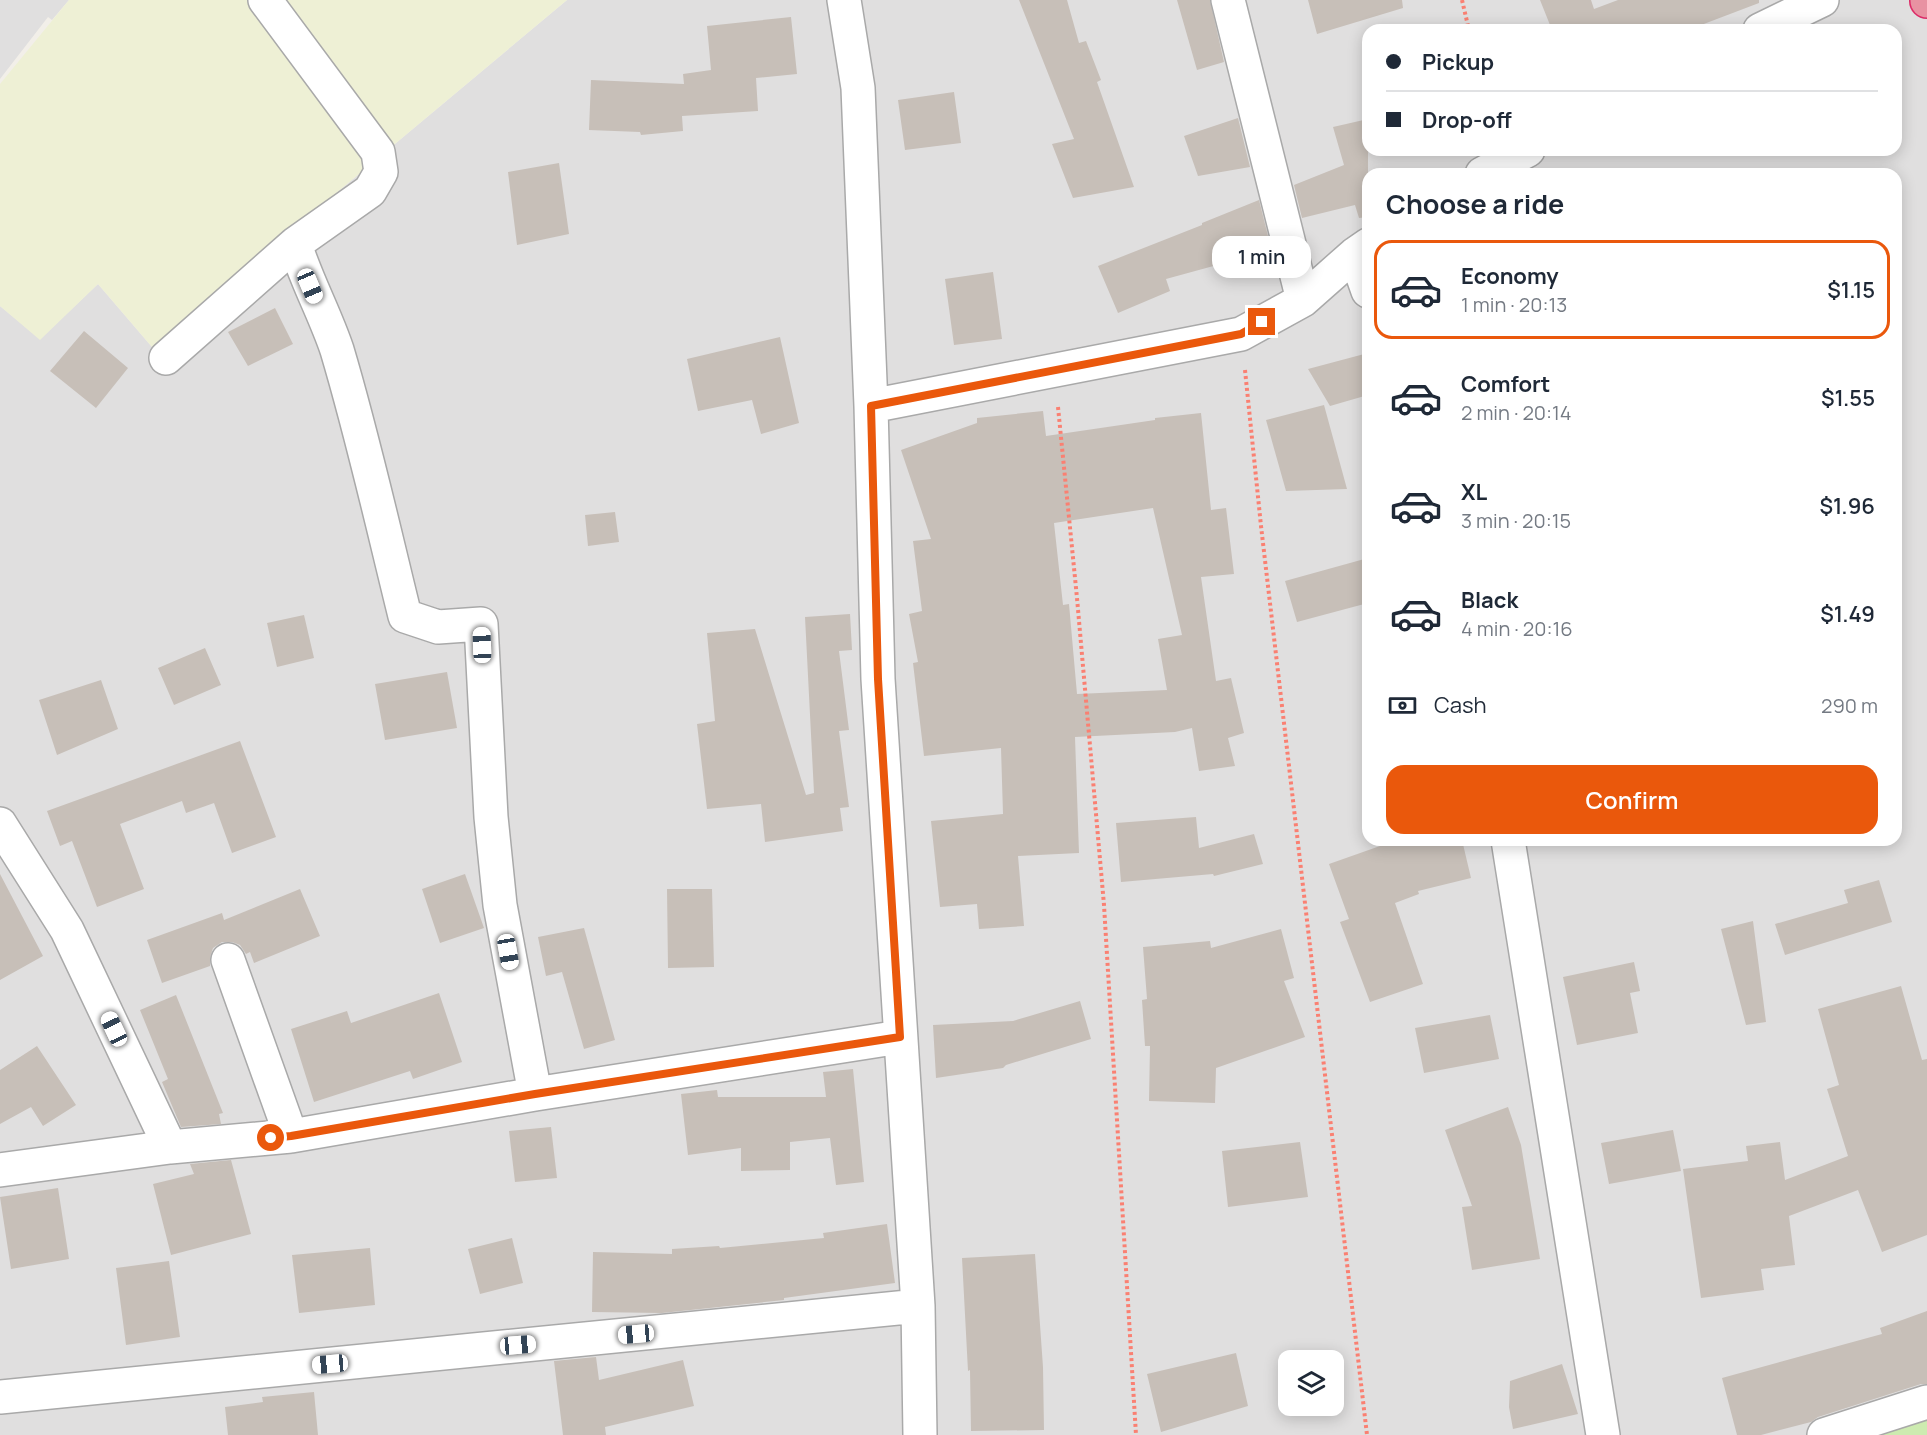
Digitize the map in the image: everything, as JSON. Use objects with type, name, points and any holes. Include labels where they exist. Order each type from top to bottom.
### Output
[{"type":"street","points":[[166,358],[295,243],[370,191],[381,172],[378,152],[265,0]]},
{"type":"street","points":[[844,0],[858,88],[871,406],[878,679],[918,1306],[920,1435]]},
{"type":"street","points":[[1227,0],[1303,300]]},
{"type":"street","points":[[1772,24],[1822,0]]},
{"type":"street","points":[[1494,168],[1516,156]]},
{"type":"street","points":[[295,243],[336,347],[405,616],[438,627],[482,624],[491,817],[500,905],[535,1094]]},
{"type":"street","points":[[871,406],[1241,334],[1303,300],[1362,250]]},
{"type":"street","points":[[0,824],[67,930],[170,1147]]},
{"type":"street","points":[[1509,846],[1603,1435]]},
{"type":"street","points":[[228,960],[291,1136]]},
{"type":"street","points":[[0,1170],[170,1147],[291,1136],[535,1094],[900,1037]]},
{"type":"street","points":[[0,1397],[918,1306]]},
{"type":"street","points":[[1824,1435],[1927,1402]]},
{"type":"path","points":[[1462,0],[1468,24]]},
{"type":"path","points":[[1241,334],[1260,526],[1367,1435]]},
{"type":"path","points":[[1054,370],[1104,905],[1136,1435]]},
{"type":"shaded area","points":[[0,0],[69,0],[52,20],[48,17],[0,79]]},
{"type":"shaded area","points":[[567,0],[1927,0],[1927,1402],[1824,1435],[0,1435],[0,306],[40,339],[98,284],[152,347]]},
{"type":"green space","points":[[69,0],[567,0],[152,347],[98,284],[40,340],[0,306],[0,84]]},
{"type":"green space","points":[[1927,1402],[1927,1435],[1824,1435]]},
{"type":"building","points":[[1019,0],[1067,0],[1079,43],[1086,41],[1101,80],[1097,82],[1134,187],[1073,198],[1052,144],[1074,139]]},
{"type":"building","points":[[1177,0],[1210,0],[1224,62],[1197,70]]},
{"type":"building","points":[[1308,0],[1402,0],[1403,8],[1317,34]]},
{"type":"building","points":[[1540,0],[1591,0],[1594,9],[1618,0],[1759,0],[1759,3],[1704,24],[1550,24]]},
{"type":"building","points":[[791,17],[797,74],[756,78],[758,111],[682,116],[683,131],[641,135],[640,132],[589,130],[591,80],[684,84],[683,74],[711,70],[707,26]]},
{"type":"building","points":[[954,92],[961,143],[905,150],[898,100]]},
{"type":"building","points":[[1238,118],[1250,167],[1198,176],[1184,136]]},
{"type":"building","points":[[1362,120],[1362,156],[1368,156],[1368,168],[1362,168],[1362,218],[1359,218],[1355,205],[1302,218],[1294,185],[1344,165],[1333,127]]},
{"type":"building","points":[[559,163],[569,234],[517,245],[508,172]]},
{"type":"building","points":[[1259,200],[1276,268],[1244,277],[1239,259],[1166,279],[1170,291],[1118,313],[1098,266]]},
{"type":"building","points":[[993,272],[1002,339],[954,345],[945,279]]},
{"type":"building","points":[[275,308],[293,344],[248,366],[228,332]]},
{"type":"building","points":[[84,331],[128,368],[96,408],[50,371]]},
{"type":"building","points":[[780,337],[799,423],[761,434],[752,400],[698,411],[687,359]]},
{"type":"building","points":[[1362,355],[1362,397],[1330,406],[1308,369]]},
{"type":"building","points":[[1324,405],[1347,489],[1286,491],[1266,420]]},
{"type":"building","points":[[1043,411],[1046,436],[1155,420],[1155,418],[1201,413],[1211,510],[1226,508],[1234,574],[1201,577],[1216,681],[1231,678],[1244,733],[1228,738],[1235,766],[1199,771],[1192,728],[1175,732],[1075,737],[1079,853],[1018,856],[1024,926],[979,929],[977,904],[940,907],[931,821],[1003,814],[1001,748],[924,756],[913,663],[918,662],[909,614],[922,611],[913,541],[931,539],[901,450],[977,423],[977,418]],"holes":[[[1153,508],[1182,635],[1158,639],[1167,690],[1077,694],[1069,604],[1063,605],[1054,523]]]},
{"type":"building","points":[[615,512],[619,542],[588,546],[585,515]]},
{"type":"building","points":[[1362,560],[1362,605],[1297,622],[1285,581]]},
{"type":"building","points":[[850,614],[852,650],[839,651],[849,730],[839,731],[849,807],[840,808],[843,831],[765,842],[761,804],[707,809],[697,724],[715,721],[707,633],[755,629],[806,795],[814,793],[805,617]]},
{"type":"building","points":[[304,615],[314,658],[277,667],[267,623]]},
{"type":"building","points":[[205,648],[221,685],[174,705],[158,668]]},
{"type":"building","points":[[447,672],[457,728],[385,740],[375,684]]},
{"type":"building","points":[[101,680],[118,729],[57,755],[39,700]]},
{"type":"building","points":[[240,741],[276,837],[232,853],[214,803],[186,813],[182,801],[120,824],[144,889],[97,907],[72,841],[60,846],[47,811]]},
{"type":"building","points":[[1196,817],[1199,848],[1254,834],[1263,864],[1214,876],[1213,874],[1121,882],[1116,823]]},
{"type":"building","points":[[1380,846],[1463,846],[1471,878],[1418,891],[1419,894],[1395,903],[1423,984],[1370,1002],[1340,922],[1349,919],[1329,864]]},
{"type":"building","points":[[0,874],[43,956],[0,980]]},
{"type":"building","points":[[465,874],[484,928],[440,943],[422,889]]},
{"type":"building","points":[[1879,880],[1892,922],[1785,955],[1775,924],[1848,903],[1844,890]]},
{"type":"building","points":[[300,889],[320,936],[254,963],[250,952],[246,954],[240,945],[222,942],[213,948],[210,966],[162,983],[147,940],[222,913],[224,920]]},
{"type":"building","points":[[667,889],[712,889],[714,967],[668,968]]},
{"type":"building","points":[[1753,921],[1766,1022],[1746,1025],[1721,929]]},
{"type":"building","points":[[584,928],[615,1040],[584,1049],[562,972],[546,976],[538,937]]},
{"type":"building","points":[[1281,929],[1294,978],[1284,981],[1305,1037],[1216,1068],[1215,1103],[1149,1101],[1150,1046],[1145,1046],[1142,1000],[1147,999],[1143,947],[1210,941],[1211,948]]},
{"type":"building","points":[[1634,962],[1640,991],[1630,993],[1638,1033],[1577,1045],[1563,977]]},
{"type":"building","points":[[1901,986],[1922,1060],[1927,1059],[1927,1235],[1882,1252],[1858,1190],[1789,1216],[1795,1265],[1761,1269],[1764,1290],[1701,1298],[1683,1169],[1748,1161],[1746,1146],[1780,1142],[1785,1180],[1848,1156],[1827,1089],[1839,1085],[1818,1009]]},
{"type":"building","points":[[439,993],[462,1062],[413,1079],[410,1071],[314,1102],[291,1029],[347,1011],[351,1023]]},
{"type":"building","points":[[176,995],[223,1113],[219,1114],[221,1124],[181,1127],[162,1082],[168,1079],[140,1010]]},
{"type":"building","points":[[1080,1001],[1091,1039],[1006,1065],[1003,1068],[936,1078],[933,1025],[1013,1021]]},
{"type":"building","points":[[1490,1015],[1499,1059],[1424,1073],[1415,1028]]},
{"type":"building","points":[[37,1046],[76,1105],[43,1126],[31,1107],[0,1124],[0,1070]]},
{"type":"building","points":[[853,1069],[864,1182],[836,1185],[830,1138],[790,1142],[790,1170],[741,1171],[741,1148],[688,1155],[681,1094],[717,1090],[718,1097],[826,1097],[823,1072]]},
{"type":"building","points":[[1508,1107],[1521,1145],[1540,1259],[1472,1270],[1462,1207],[1472,1206],[1445,1130]]},
{"type":"building","points":[[551,1127],[557,1178],[515,1182],[509,1131]]},
{"type":"building","points":[[1673,1130],[1681,1171],[1609,1184],[1601,1143]]},
{"type":"building","points":[[1300,1142],[1308,1197],[1228,1207],[1222,1151]]},
{"type":"building","points":[[231,1160],[251,1234],[171,1255],[153,1184],[194,1174],[190,1164]]},
{"type":"building","points":[[58,1188],[69,1259],[11,1269],[0,1197]]},
{"type":"building","points":[[887,1224],[895,1283],[784,1298],[784,1300],[662,1313],[592,1312],[593,1252],[672,1254],[672,1249],[719,1246],[720,1248],[824,1238],[823,1233]]},
{"type":"building","points":[[512,1238],[523,1283],[480,1294],[468,1249]]},
{"type":"building","points":[[370,1248],[375,1305],[299,1313],[292,1255]]},
{"type":"building","points":[[1035,1254],[1043,1367],[1044,1430],[971,1431],[970,1370],[968,1371],[962,1258]]},
{"type":"building","points":[[169,1261],[180,1337],[126,1345],[116,1268]]},
{"type":"building","points":[[1927,1311],[1927,1384],[1818,1417],[1811,1422],[1761,1435],[1737,1435],[1722,1378],[1882,1334],[1880,1328]]},
{"type":"building","points":[[1236,1353],[1248,1406],[1161,1432],[1147,1374]]},
{"type":"building","points":[[596,1357],[599,1380],[683,1360],[694,1406],[605,1427],[606,1435],[563,1435],[554,1361]]},
{"type":"building","points":[[1562,1364],[1578,1414],[1513,1429],[1509,1407],[1510,1381]]},
{"type":"building","points":[[314,1392],[318,1435],[228,1435],[225,1407],[263,1402],[262,1397]]},
{"type":"route","points":[[271,1138],[900,1037],[878,679],[871,406],[1241,334],[1262,322]]}]
